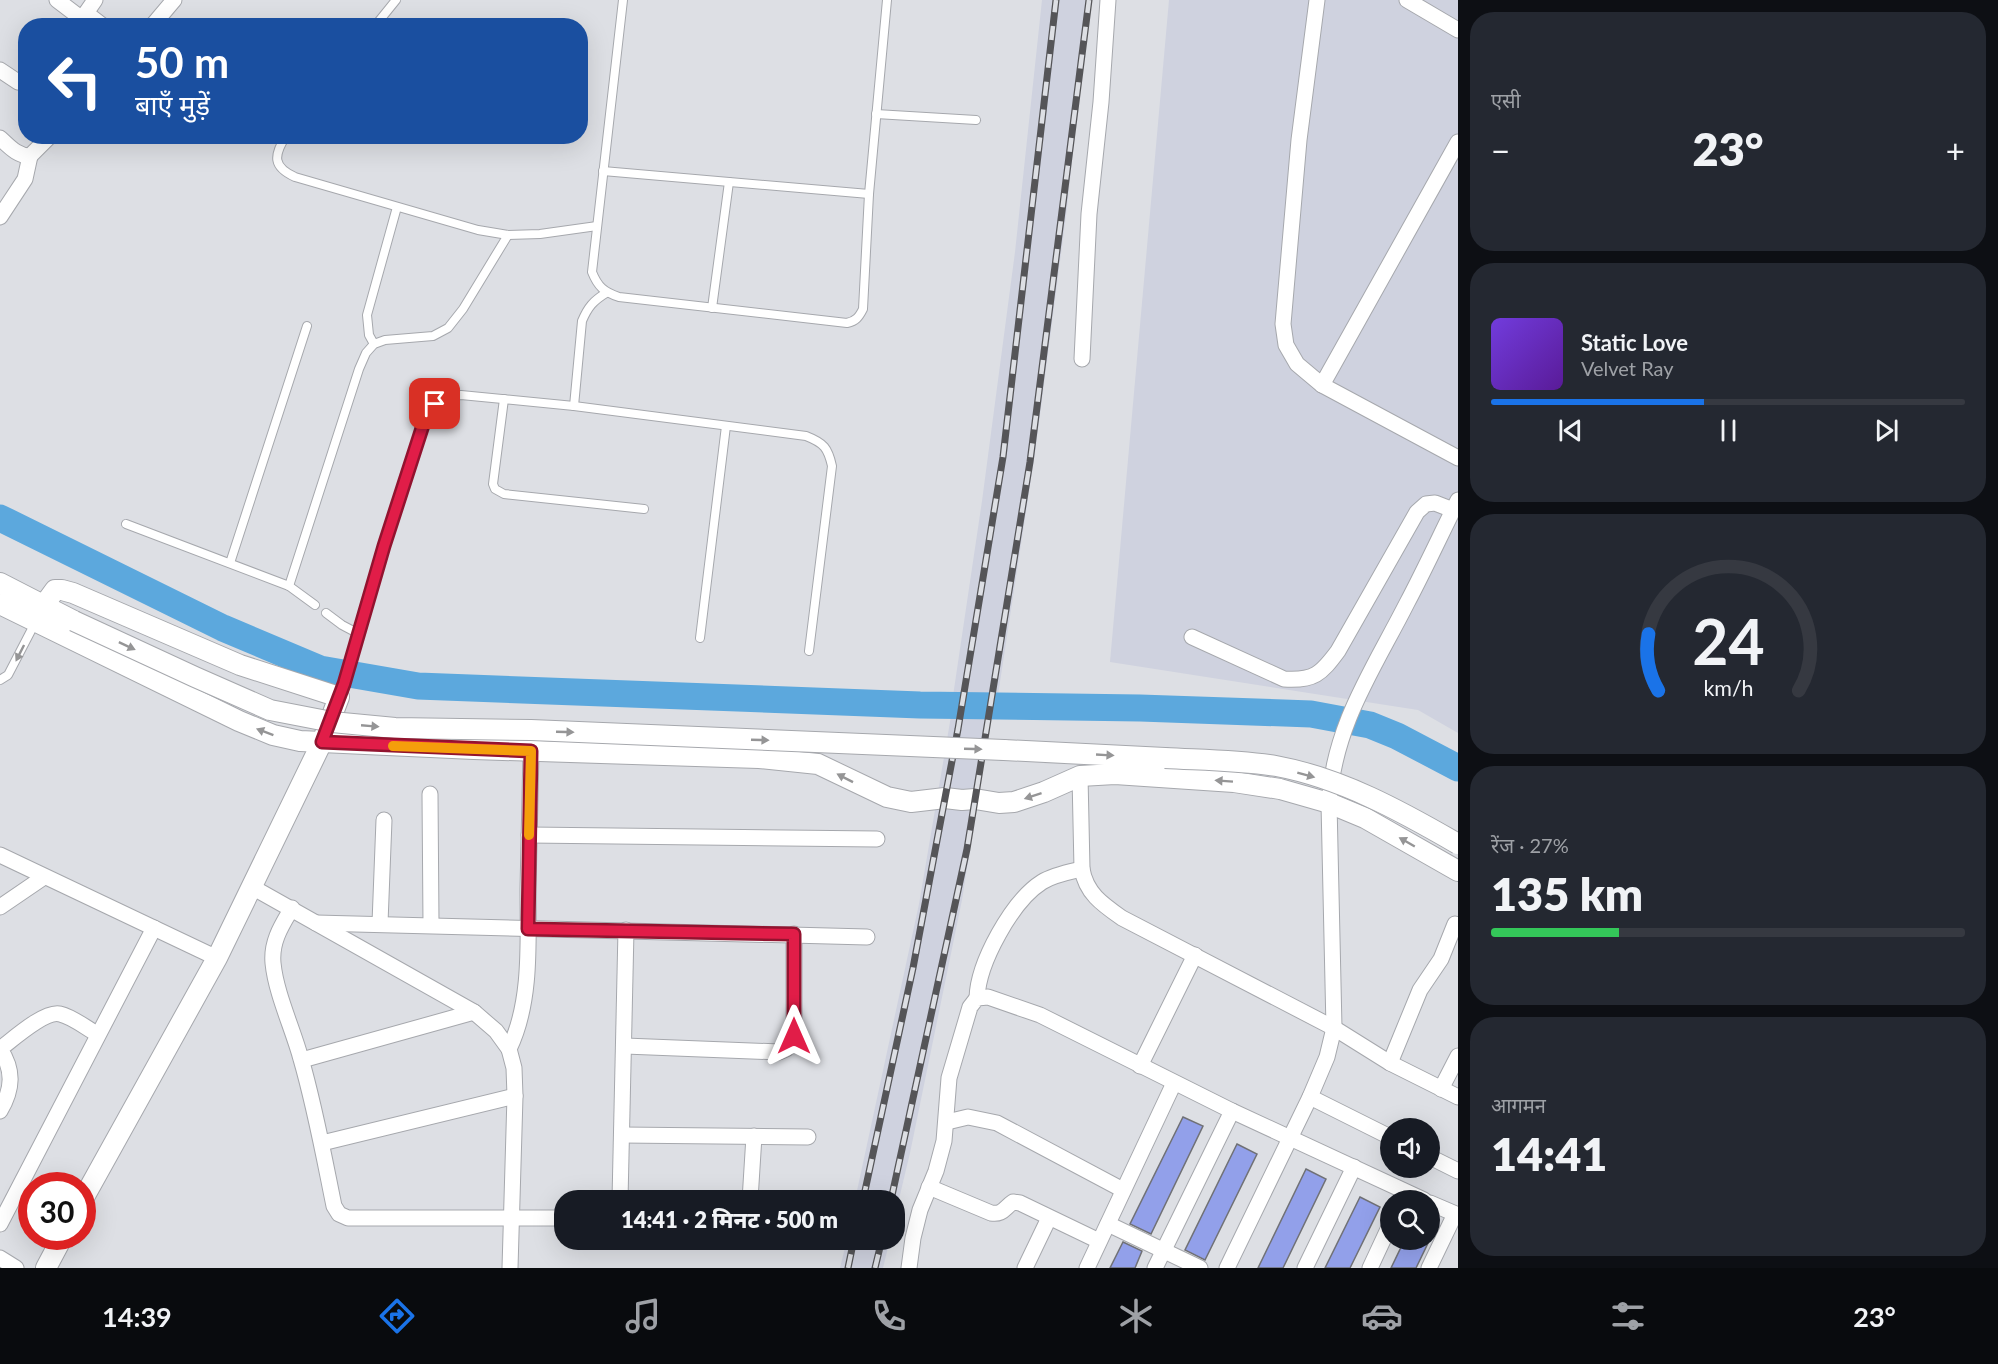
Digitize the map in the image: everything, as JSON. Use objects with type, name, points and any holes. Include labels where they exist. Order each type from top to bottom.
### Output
[{"type":"street","points":[[57,0],[81,18]]},
{"type":"street","points":[[83,18],[95,0]]},
{"type":"street","points":[[159,18],[174,0]]},
{"type":"street","points":[[1082,359],[1089,214],[1101,102],[1108,0]]},
{"type":"street","points":[[1317,0],[1299,140],[1283,324],[1286,345],[1297,364],[1322,385],[1458,458]]},
{"type":"street","points":[[1407,0],[1458,30]]},
{"type":"street","points":[[0,70],[18,82]]},
{"type":"street","points":[[0,138],[14,151],[23,156],[30,156]]},
{"type":"street","points":[[1322,385],[1458,142]]},
{"type":"street","points":[[0,217],[25,180],[30,156],[42,144]]},
{"type":"street","points":[[1192,637],[1284,679],[1313,678],[1326,668],[1338,651],[1417,512],[1426,504],[1455,505],[1407,603],[1356,697],[1345,725],[1330,779],[1329,802],[1334,1028],[1327,1057],[1310,1097],[1227,1268]]},
{"type":"street","points":[[0,583],[40,613],[239,721],[273,735],[300,741],[759,758],[808,762],[818,764],[887,797],[911,802],[945,798],[999,803],[1014,802],[1080,776],[1115,774],[1234,782],[1280,789],[1329,802],[1365,818],[1458,871]]},
{"type":"street","points":[[40,613],[55,590],[74,593],[240,665],[341,691],[322,742],[217,958],[96,1177]]},
{"type":"street","points":[[1,606],[74,621],[195,678],[270,710],[332,722],[395,728],[554,731],[1226,761],[1276,766],[1356,791],[1428,826],[1458,844]]},
{"type":"street","points":[[509,1048],[517,1032],[524,1007],[528,929],[531,751]]},
{"type":"street","points":[[1080,776],[1082,869],[1092,895],[1102,905],[1122,918],[1334,1028],[1390,1063],[1458,1097]]},
{"type":"street","points":[[430,794],[431,924]]},
{"type":"street","points":[[381,923],[384,820]]},
{"type":"street","points":[[529,835],[877,839]]},
{"type":"street","points":[[0,855],[217,958]]},
{"type":"street","points":[[909,1268],[913,1238],[944,1141],[949,1078],[970,1007],[976,998],[982,967],[991,948],[1019,905],[1032,890],[1044,881],[1082,869]]},
{"type":"street","points":[[0,907],[44,876]]},
{"type":"street","points":[[252,887],[474,1012],[496,1031],[509,1048],[514,1068],[515,1096],[510,1268]]},
{"type":"street","points":[[292,908],[278,932],[274,945],[273,962],[302,1060],[334,1206],[339,1214],[348,1218],[554,1218]]},
{"type":"street","points":[[316,923],[431,924],[528,929],[867,937]]},
{"type":"street","points":[[1390,1063],[1420,990],[1441,959],[1455,924]]},
{"type":"street","points":[[0,1224],[154,928]]},
{"type":"street","points":[[620,1190],[626,930]]},
{"type":"street","points":[[625,1046],[779,1052],[786,1049],[794,1036],[794,934]]},
{"type":"street","points":[[1140,1066],[1195,956]]},
{"type":"street","points":[[976,998],[988,997],[1040,1015],[1174,1083],[1354,1167],[1394,1190]]},
{"type":"street","points":[[302,1060],[474,1012]]},
{"type":"street","points":[[0,1111],[11,1078],[6,1058],[0,1049],[52,1013],[67,1017],[97,1034]]},
{"type":"street","points":[[1441,1089],[1458,1056]]},
{"type":"street","points":[[1087,1268],[1174,1083]]},
{"type":"street","points":[[322,1143],[515,1096]]},
{"type":"street","points":[[1310,1097],[1380,1132]]},
{"type":"street","points":[[1155,1268],[1232,1111]]},
{"type":"street","points":[[947,1122],[968,1117],[997,1123],[1123,1190]]},
{"type":"street","points":[[622,1135],[808,1137]]},
{"type":"street","points":[[751,1190],[754,1136]]},
{"type":"street","points":[[1440,1161],[1458,1171]]},
{"type":"street","points":[[1305,1268],[1354,1167]]},
{"type":"street","points":[[929,1187],[991,1213],[1004,1212],[1013,1202],[1100,1241]]},
{"type":"street","points":[[1429,1268],[1456,1214],[1440,1207]]},
{"type":"street","points":[[1025,1268],[1049,1218]]},
{"type":"street","points":[[1108,1224],[1200,1268]]},
{"type":"street","points":[[1370,1268],[1380,1246]]},
{"type":"street","points":[[46,1268],[56,1250]]},
{"type":"street","points":[[0,1258],[16,1268]]},
{"type":"lane","points":[[381,18],[396,0]]},
{"type":"lane","points":[[623,0],[592,272],[597,285],[606,293],[619,297],[847,323],[860,316],[863,309],[868,194],[887,0]]},
{"type":"lane","points":[[876,114],[976,120]]},
{"type":"lane","points":[[280,144],[276,159],[279,167],[285,173],[478,230],[508,235],[540,234],[597,226]]},
{"type":"lane","points":[[603,171],[868,194]]},
{"type":"lane","points":[[712,308],[729,182]]},
{"type":"lane","points":[[374,344],[369,335],[367,315],[398,207]]},
{"type":"lane","points":[[289,586],[366,353],[374,344],[385,340],[434,336],[448,328],[463,309],[508,235]]},
{"type":"lane","points":[[574,406],[582,321],[593,300],[606,293]]},
{"type":"lane","points":[[230,563],[307,326]]},
{"type":"lane","points":[[341,691],[425,419],[435,404],[447,396],[461,395],[574,406],[806,436],[819,441],[829,452],[832,466],[809,651]]},
{"type":"lane","points":[[504,399],[493,484],[495,489],[504,494],[644,509]]},
{"type":"lane","points":[[700,638],[726,426]]},
{"type":"lane","points":[[126,524],[289,586],[315,605]]},
{"type":"lane","points":[[0,680],[8,675],[40,613]]},
{"type":"lane","points":[[326,613],[359,634]]},
{"type":"shaded area","points":[[1042,0],[1089,0],[1067,208],[1035,453],[998,695],[953,696],[1015,252]]},
{"type":"shaded area","points":[[1169,0],[1458,0],[1458,733],[1418,710],[1110,662]]},
{"type":"shaded area","points":[[951,716],[990,719],[962,900],[901,1190],[857,1190],[919,904]]},
{"type":"shaded area","points":[[844,1250],[887,1250],[883,1268],[840,1268]]},
{"type":"building","points":[[1183,1117],[1203,1126],[1151,1234],[1130,1224]]},
{"type":"building","points":[[1237,1144],[1257,1154],[1205,1260],[1185,1250]]},
{"type":"building","points":[[1306,1169],[1326,1179],[1283,1268],[1258,1268]]},
{"type":"building","points":[[1360,1197],[1380,1207],[1350,1268],[1325,1268]]},
{"type":"building","points":[[1123,1242],[1142,1251],[1135,1268],[1110,1268]]},
{"type":"building","points":[[1400,1250],[1425,1250],[1416,1268],[1391,1268]]},
{"type":"waterway","points":[[0,518],[223,628],[320,669],[418,686],[920,705],[1140,708],[1311,714],[1370,725],[1397,736],[1458,768]]},
{"type":"railway","points":[[865,1190],[913,968],[958,729],[1003,457],[1056,0]]},
{"type":"railway","points":[[893,1190],[967,849],[1030,462],[1089,0]]},
{"type":"railway","points":[[848,1268],[852,1250]]},
{"type":"railway","points":[[875,1268],[879,1250]]},
{"type":"slow traffic","points":[[393,746],[531,751],[529,835]]},
{"type":"route","points":[[435,404],[425,419],[384,546],[344,684],[322,742],[531,751],[528,929],[794,934],[794,1036]]}]
